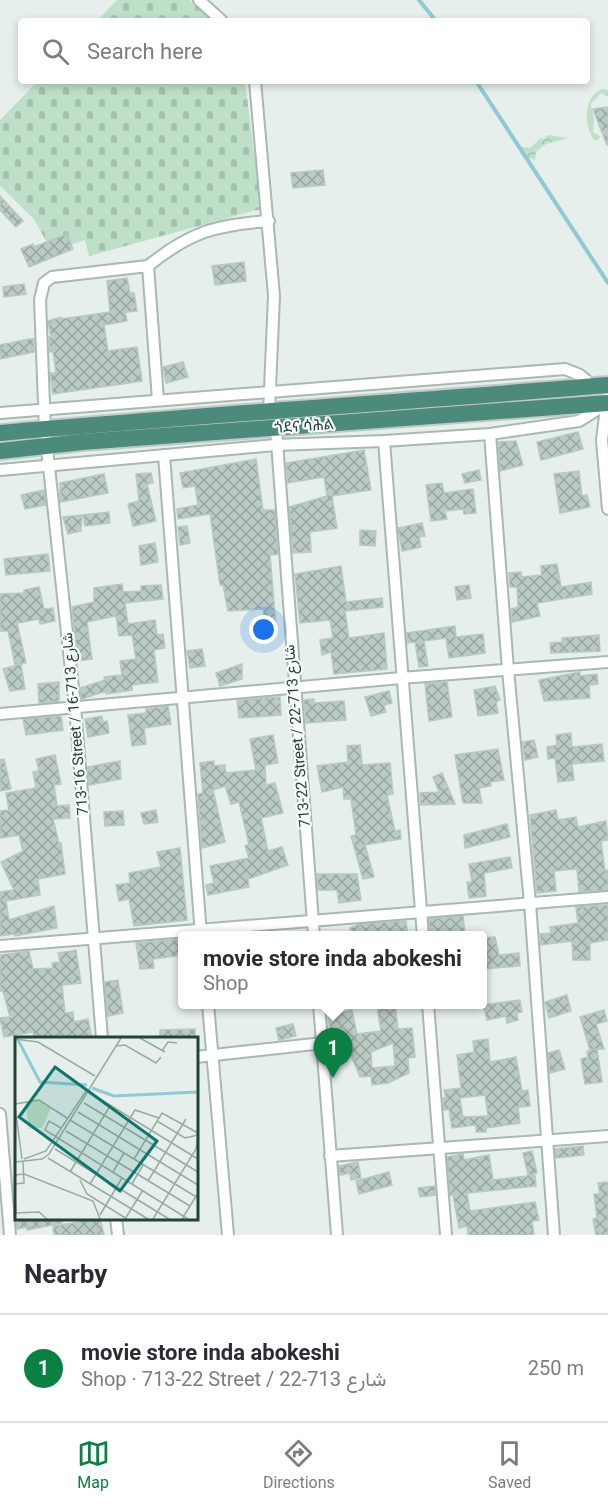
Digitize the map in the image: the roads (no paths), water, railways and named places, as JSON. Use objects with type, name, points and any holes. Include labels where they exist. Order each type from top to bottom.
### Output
[{"type":"highway","name":"ጎደና ሳሕል","points":[[0,451],[47,438],[269,412],[602,386]]},
{"type":"highway","name":"ጎደና ሳሕል","points":[[0,433],[47,438],[276,437],[608,404]]},
{"type":"street","points":[[200,0],[219,18]]},
{"type":"street","points":[[255,84],[274,296],[269,412]]},
{"type":"street","points":[[158,400],[148,266],[176,243],[199,232],[235,223],[269,221]]},
{"type":"street","name":"713-16 Street / شارع 713-16","points":[[102,1037],[92,938],[75,707],[44,409],[40,300],[44,283],[52,277],[148,266]]},
{"type":"street","points":[[0,413],[565,369],[602,386],[608,404],[602,440],[608,509]]},
{"type":"street","points":[[0,470],[164,455],[276,437],[384,441],[490,434],[579,422],[608,404]]},
{"type":"street","points":[[490,434],[508,670],[530,903],[554,1235]]},
{"type":"street","name":"713-22 Street / شارع 713-22","points":[[276,437],[293,688],[313,931]]},
{"type":"street","points":[[384,441],[423,931]]},
{"type":"street","points":[[164,455],[201,931]]},
{"type":"street","points":[[0,714],[608,662]]},
{"type":"street","points":[[212,931],[608,897]]},
{"type":"street","points":[[0,946],[178,933]]},
{"type":"street","points":[[208,1009],[228,1235]]},
{"type":"street","points":[[319,1009],[337,1235]]},
{"type":"street","points":[[428,1009],[446,1235]]},
{"type":"street","points":[[198,1057],[322,1043]]},
{"type":"street","points":[[0,1114],[10,1235]]},
{"type":"street","points":[[330,1156],[608,1136]]},
{"type":"street","points":[[116,1220],[118,1235]]},
{"type":"waterway","points":[[419,0],[434,18]]},
{"type":"waterway","points":[[478,84],[608,283]]},
{"type":"place","name":"movie store inda abokeshi","points":[[333,1078]]}]
